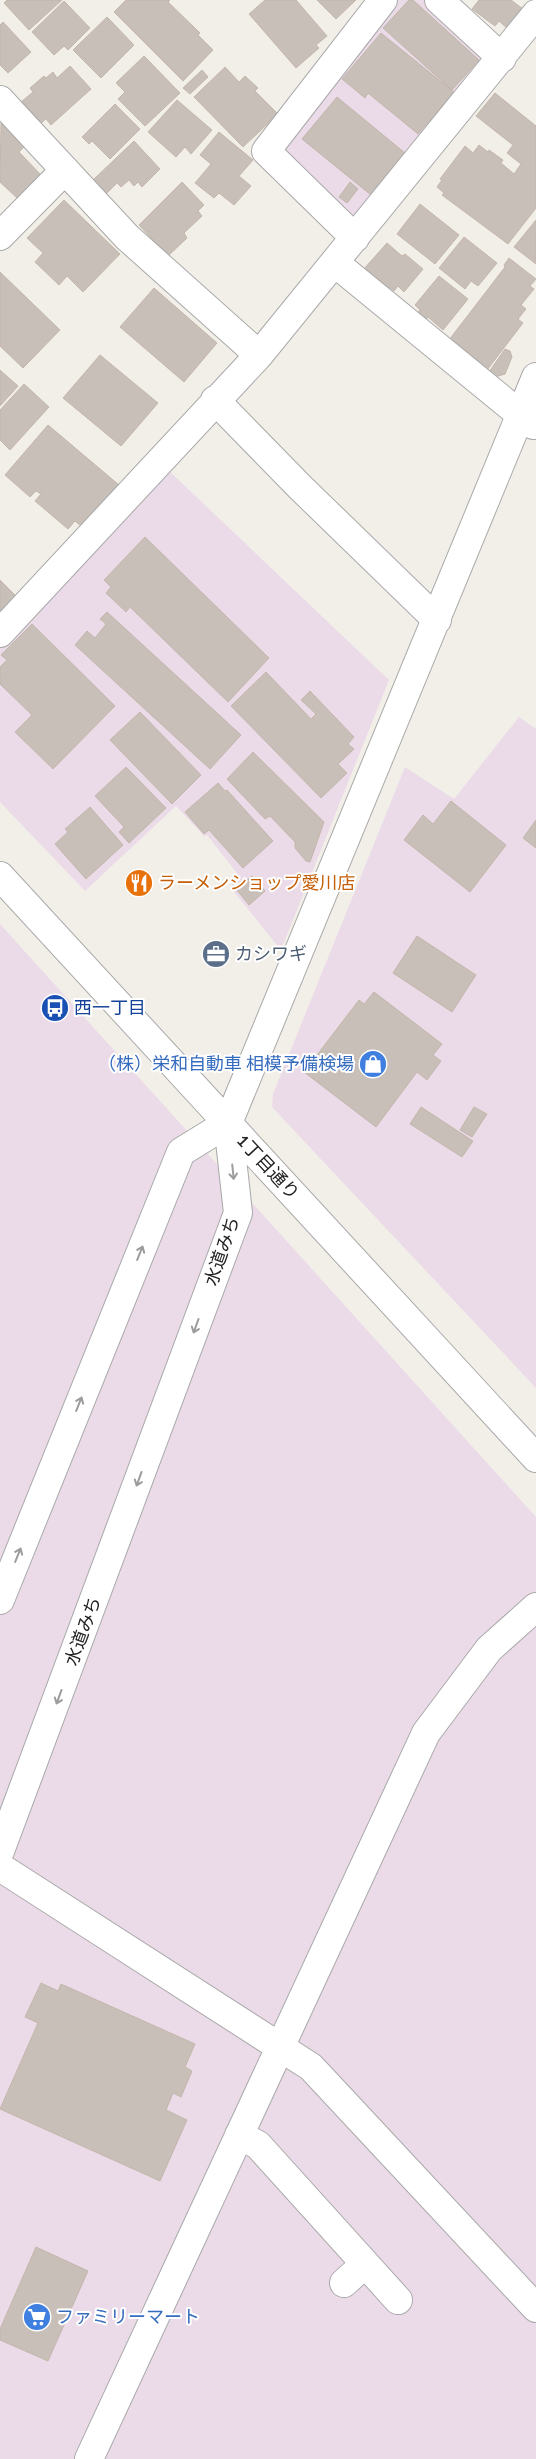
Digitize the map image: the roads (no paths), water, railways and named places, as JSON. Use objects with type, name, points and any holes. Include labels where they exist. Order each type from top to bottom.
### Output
[{"type":"street","points":[[355,238],[266,151],[383,0]]},
{"type":"street","points":[[439,0],[502,58]]},
{"type":"street","points":[[0,633],[215,400],[259,355],[536,14]]},
{"type":"street","points":[[0,100],[127,237],[259,355]]},
{"type":"street","points":[[0,236],[66,170]]},
{"type":"street","points":[[335,263],[529,420]]},
{"type":"street","points":[[0,1600],[181,1152],[228,1123],[437,620],[529,420],[536,377]]},
{"type":"street","points":[[215,400],[300,487],[437,620]]},
{"type":"street","name":"1丁目通り","points":[[0,876],[536,1458]]},
{"type":"street","name":"水道みち","points":[[0,1850],[6,1821],[238,1213],[228,1123]]},
{"type":"street","points":[[89,2459],[426,1733],[490,1649],[536,1607]]},
{"type":"street","points":[[0,1867],[311,2067],[536,2308]]},
{"type":"street","points":[[239,2135],[258,2145],[398,2300]]},
{"type":"street","points":[[344,2282],[366,2264]]},
{"type":"place","name":"ラーメンショップ愛川店","points":[[139,883]]},
{"type":"place","name":"カシワギ","points":[[216,954]]},
{"type":"place","name":"西一丁目","points":[[55,1008]]},
{"type":"place","name":"（株）栄和自動車 相模予備検場","points":[[373,1064]]},
{"type":"place","name":"ファミリーマート","points":[[37,2317]]}]
